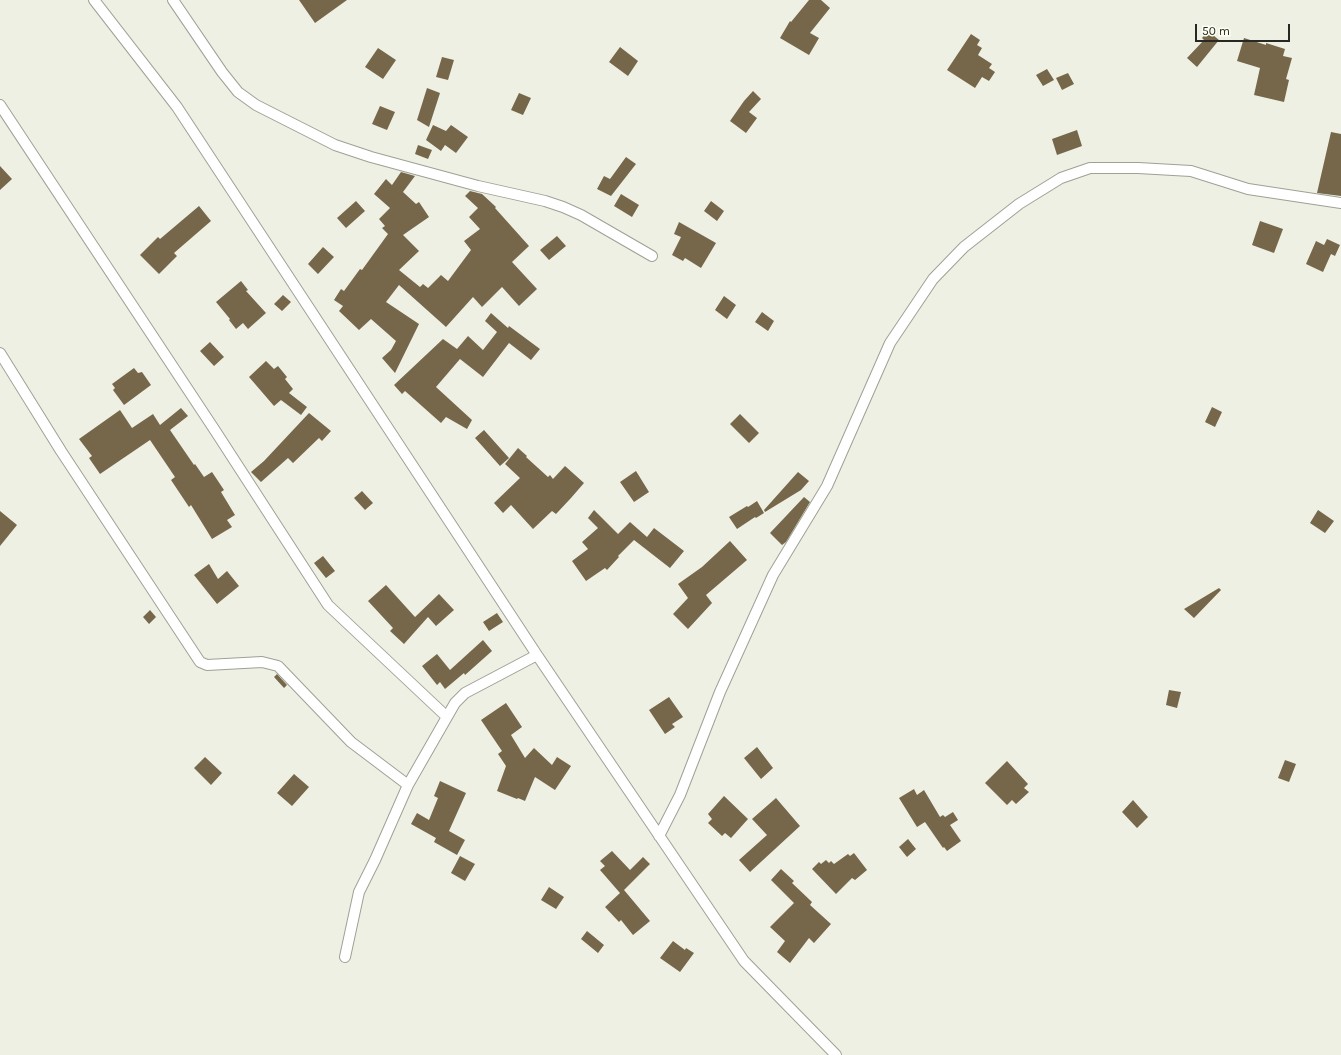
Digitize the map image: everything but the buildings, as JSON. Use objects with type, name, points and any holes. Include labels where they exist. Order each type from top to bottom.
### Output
[{"type":"street","points":[[94,0],[177,108],[536,655],[744,961],[836,1055]]},
{"type":"street","points":[[173,0],[222,72],[238,92],[256,105],[335,145],[478,186],[545,201],[563,207],[652,256]]},
{"type":"street","points":[[0,105],[216,432],[328,605],[447,717]]},
{"type":"street","points":[[659,836],[680,794],[720,692],[773,575],[827,486],[890,343],[933,278],[964,247],[1019,204],[1061,178],[1090,168],[1138,168],[1191,171],[1248,189],[1341,203]]},
{"type":"street","points":[[0,353],[61,451],[200,662],[207,665],[262,662],[278,666],[351,742],[408,785]]},
{"type":"street","points":[[345,957],[359,892],[375,860],[408,785],[455,703],[465,693],[536,655]]}]
